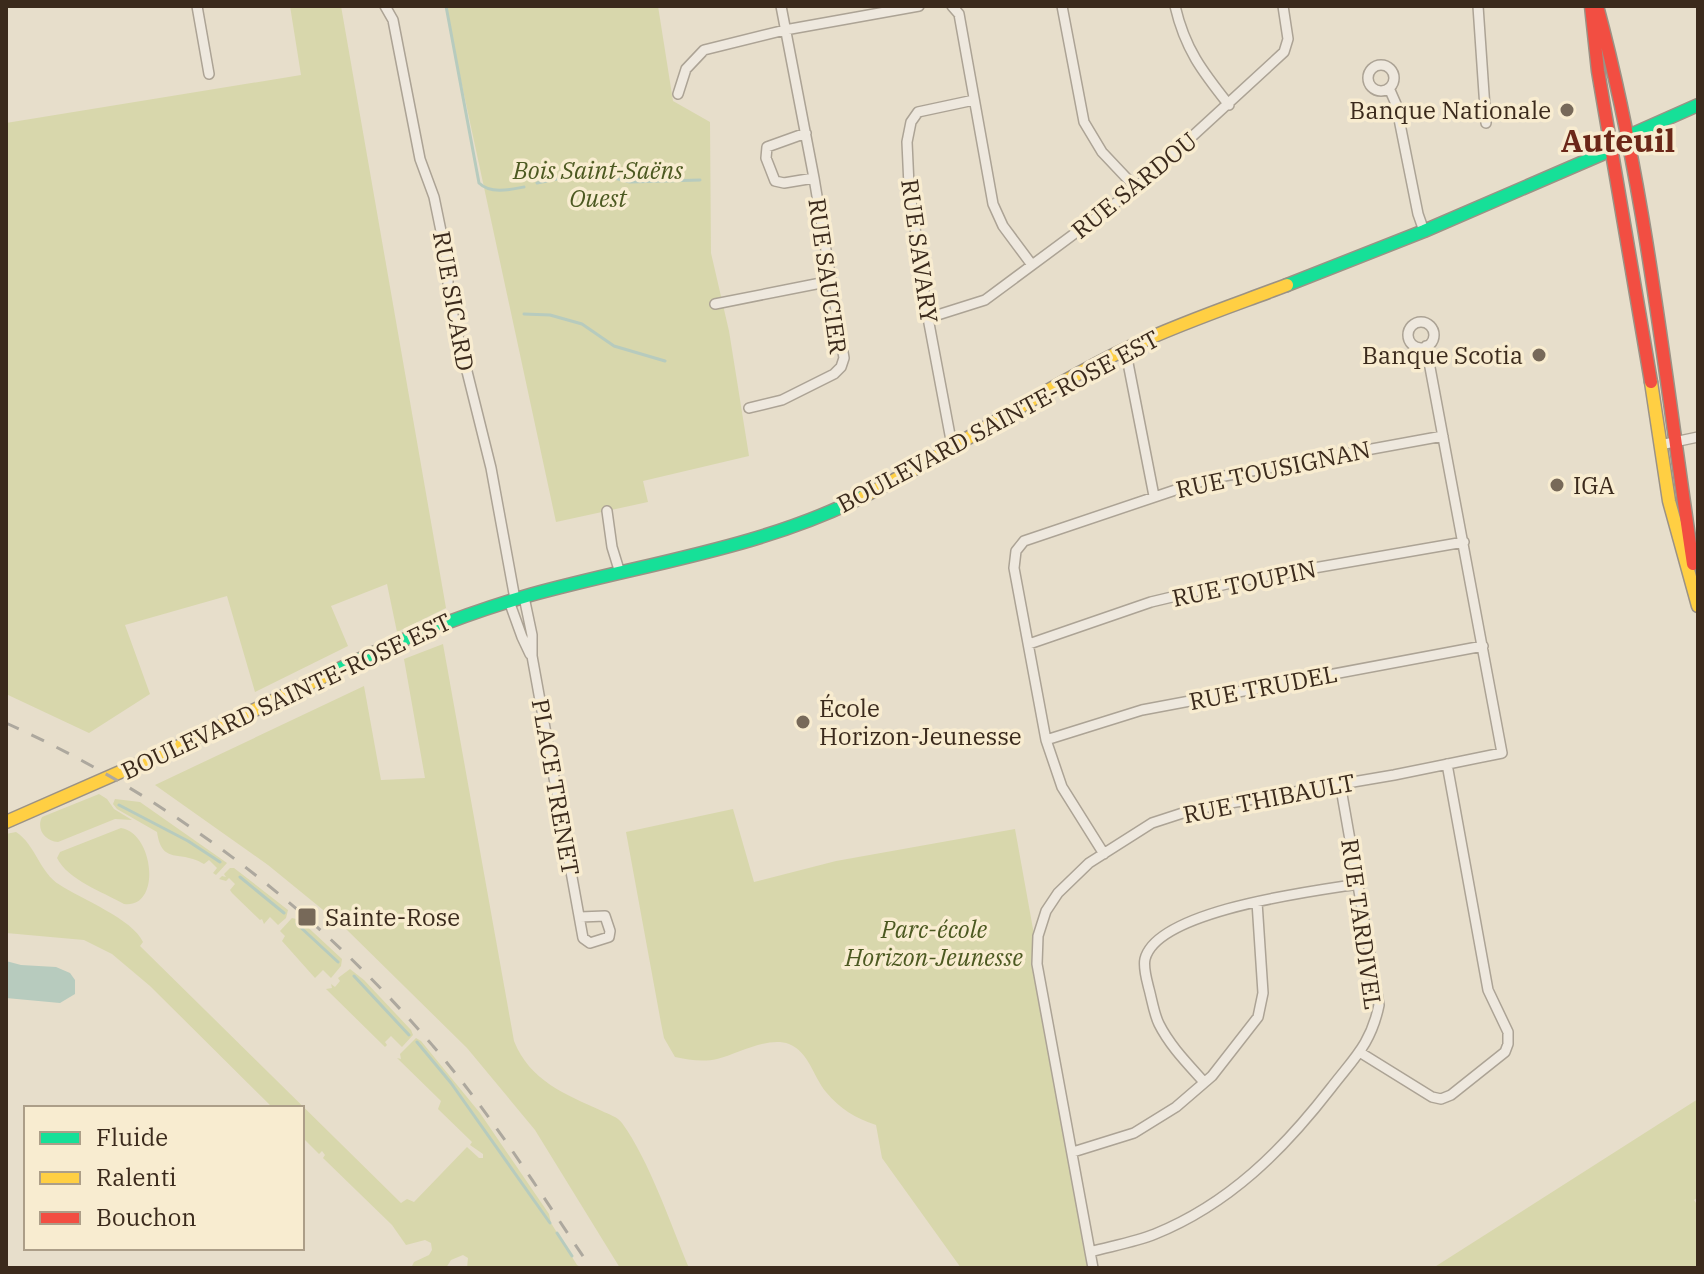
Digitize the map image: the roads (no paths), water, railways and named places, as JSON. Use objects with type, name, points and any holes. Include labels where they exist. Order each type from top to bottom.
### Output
[{"type":"street","points":[[197,6],[209,74]]},
{"type":"street","name":"RUE SICARD","points":[[385,6],[393,20],[420,159],[434,197],[448,265],[448,295],[491,468],[516,599]]},
{"type":"street","name":"RUE SAUCIER","points":[[749,408],[782,400],[834,374],[844,358],[781,6]]},
{"type":"street","points":[[678,94],[686,69],[704,50],[891,8],[919,6]]},
{"type":"street","points":[[952,6],[959,14],[993,204],[1003,226],[1032,265]]},
{"type":"street","points":[[1062,6],[1084,122],[1102,152],[1136,188]]},
{"type":"street","points":[[1175,6],[1180,27],[1197,65],[1229,105]]},
{"type":"street","name":"RUE SARDOU","points":[[928,318],[985,300],[1136,188],[1284,52],[1288,39],[1283,6]]},
{"type":"street","points":[[1478,6],[1486,123]]},
{"type":"street","points":[[1591,6],[1598,71],[1643,324],[1669,501],[1698,604]]},
{"type":"street","points":[[1597,6],[1614,65],[1657,314],[1698,604]]},
{"type":"street","points":[[1389,88],[1396,104],[1416,208],[1424,231]]},
{"type":"street","name":"RUE SAVARY","points":[[955,447],[950,435],[928,318],[909,186],[907,142],[911,122],[918,112],[974,100]]},
{"type":"street","name":"BOULEVARD SAINTE-ROSE EST","points":[[6,822],[205,735],[392,643],[457,617],[753,539],[815,518],[875,492],[1123,350],[1177,326],[1424,231],[1698,105]]},
{"type":"street","name":"RUE SAUCIER","points":[[806,133],[767,147],[766,158],[775,181],[784,183],[814,178]]},
{"type":"street","points":[[715,304],[831,281]]},
{"type":"street","points":[[1426,346],[1483,646]]},
{"type":"street","points":[[1123,350],[1154,496]]},
{"type":"street","name":"RUE TOUSIGNAN","points":[[1104,854],[1062,787],[1046,740],[1014,568],[1016,551],[1024,541],[1216,477],[1443,436]]},
{"type":"street","points":[[1660,445],[1698,437]]},
{"type":"street","points":[[607,511],[612,547],[620,573]]},
{"type":"street","name":"RUE TOUPIN","points":[[1029,644],[1151,602],[1239,581],[1464,542]]},
{"type":"street","name":"PLACE TRENET","points":[[516,599],[522,637],[532,656]]},
{"type":"street","name":"PLACE TRENET","points":[[516,599],[532,635],[532,656],[580,917]]},
{"type":"street","name":"RUE TRUDEL","points":[[1046,740],[1142,710],[1483,646]]},
{"type":"street","name":"RUE THIBAULT","points":[[1093,1268],[1037,964],[1038,936],[1046,911],[1058,893],[1089,863],[1152,823],[1195,809],[1502,753],[1483,646]]},
{"type":"street","points":[[1361,1053],[1432,1097],[1441,1099],[1451,1095],[1505,1052],[1508,1044],[1508,1032],[1488,990],[1447,764]]},
{"type":"street","name":"RUE TARDIVEL","points":[[1090,1252],[1153,1235],[1195,1215],[1228,1194],[1296,1133],[1361,1053],[1374,1028],[1379,1005],[1340,783]]},
{"type":"street","points":[[1204,1082],[1170,1042],[1158,1022],[1145,960],[1152,945],[1181,925],[1215,912],[1358,884]]},
{"type":"street","points":[[1073,1152],[1134,1133],[1176,1107],[1212,1076],[1258,1017],[1263,993],[1257,902]]},
{"type":"waterway","points":[[446,6],[479,183],[494,190],[524,187]]},
{"type":"waterway","points":[[537,183],[591,172],[630,182],[700,180]]},
{"type":"waterway","points":[[524,314],[550,315],[582,324],[614,346],[665,361]]},
{"type":"waterway","points":[[119,805],[188,841],[220,862]]},
{"type":"waterway","points":[[240,877],[284,913]]},
{"type":"waterway","points":[[297,924],[338,962]]},
{"type":"waterway","points":[[354,976],[409,1035]]},
{"type":"waterway","points":[[417,1042],[451,1083],[550,1223]]},
{"type":"waterway","points":[[557,1233],[572,1256]]},
{"type":"railway","points":[[6,723],[125,785],[182,822],[290,903],[340,948],[388,996],[455,1072],[591,1268]]},
{"type":"place","name":"Banque Nationale","points":[[1567,110]]},
{"type":"place","name":"Banque Scotia","points":[[1539,355]]},
{"type":"place","name":"IGA","points":[[1557,485]]},
{"type":"place","name":"École Horizon-Jeunesse","points":[[803,722]]},
{"type":"place","name":"Sainte-Rose","points":[[307,917]]},
{"type":"district","name":"Auteuil","points":[[1618,140]]},
{"type":"park label","name":"Bois Saint-Saëns Ouest","points":[[598,184]]},
{"type":"park label","name":"Parc-école Horizon-Jeunesse","points":[[934,943]]}]
